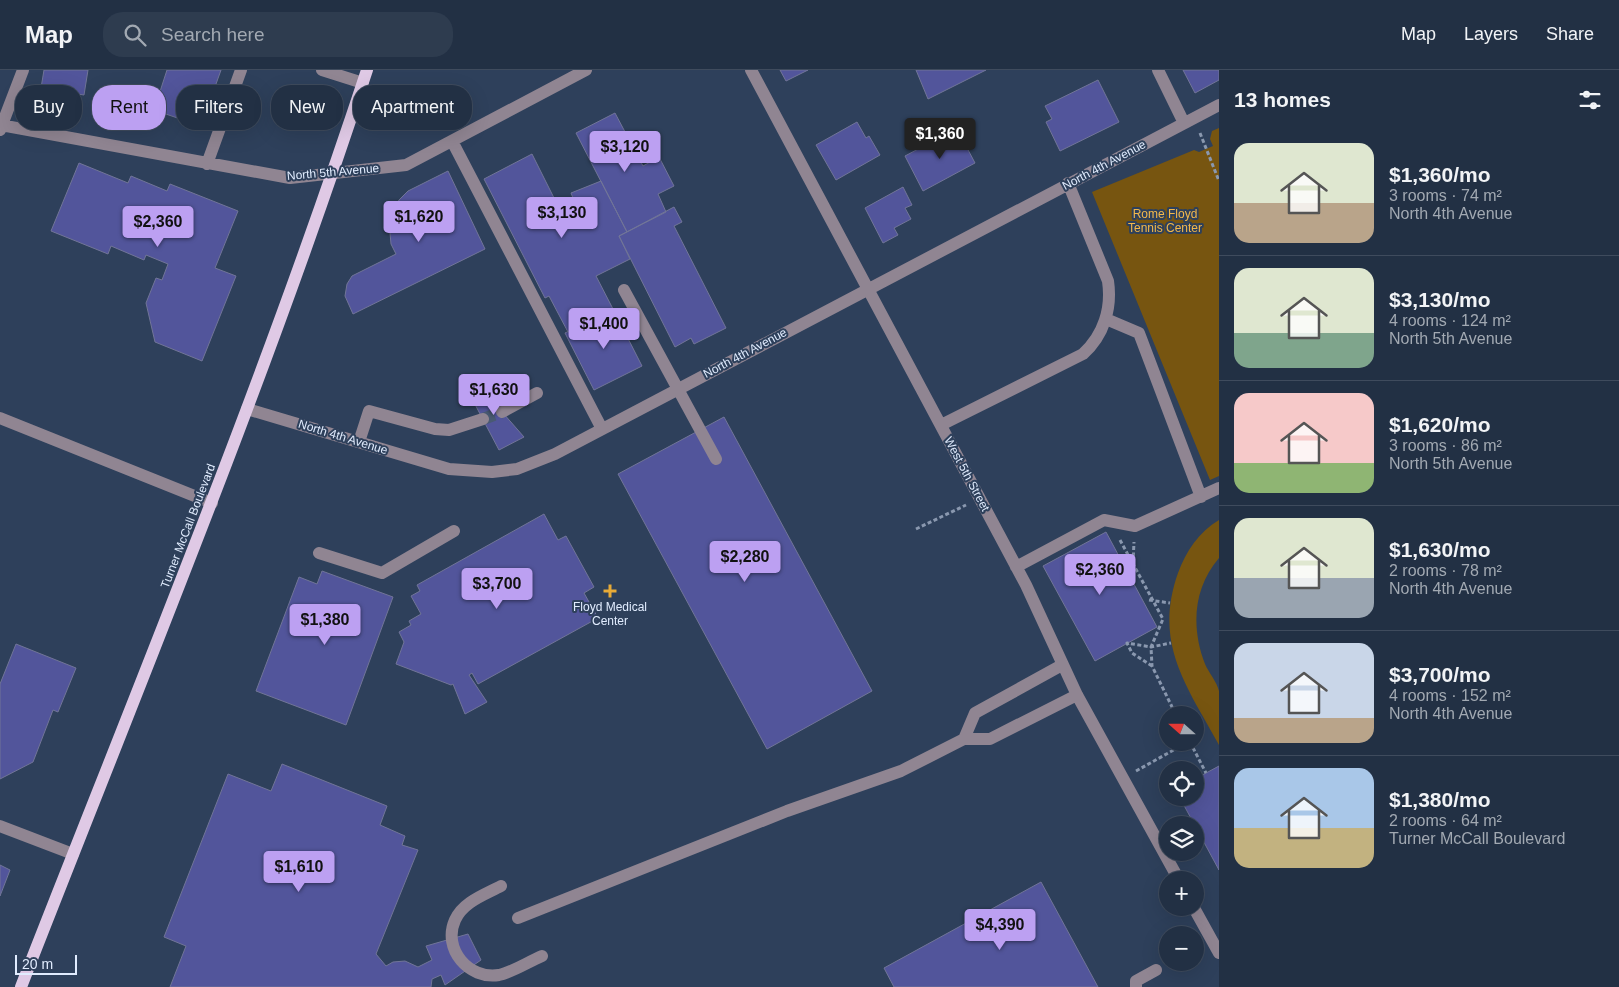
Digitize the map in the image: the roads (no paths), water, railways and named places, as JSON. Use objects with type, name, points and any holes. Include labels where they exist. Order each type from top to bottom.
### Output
[{"type":"main road","name":"Turner McCall Boulevard","points":[[22,987],[212,503],[332,174],[367,70]]},
{"type":"street","points":[[1,127],[23,70]]},
{"type":"street","points":[[207,164],[242,70]]},
{"type":"street","points":[[322,70],[363,83]]},
{"type":"street","name":"North 5th Avenue","points":[[1,127],[290,178],[332,174],[406,165],[586,70]]},
{"type":"street","name":"West 5th Street","points":[[750,70],[869,288],[1016,567],[1076,696],[1174,871]]},
{"type":"street","points":[[1158,70],[1189,120]]},
{"type":"street","name":"North 4th Avenue","points":[[247,409],[449,469],[492,472],[517,469],[556,454],[678,388],[1219,105]]},
{"type":"street","points":[[452,140],[602,429]]},
{"type":"street","points":[[941,425],[1083,354],[1094,344],[1106,319],[1110,293],[1108,281],[1068,184]]},
{"type":"street","points":[[624,290],[716,459]]},
{"type":"street","points":[[1106,319],[1139,333],[1201,497]]},
{"type":"street","points":[[502,412],[537,393]]},
{"type":"street","points":[[359,442],[369,411],[435,429],[448,430],[483,419]]},
{"type":"street","points":[[0,418],[212,503]]},
{"type":"street","points":[[1016,567],[1104,520],[1135,526],[1219,488]]},
{"type":"street","points":[[319,553],[382,573],[454,531]]},
{"type":"street","points":[[964,739],[975,713],[1062,665]]},
{"type":"street","points":[[518,918],[787,811],[901,771],[964,739],[990,738],[1076,696]]},
{"type":"street","points":[[0,826],[73,854]]},
{"type":"street","points":[[501,886],[465,906],[455,920],[452,942],[458,957],[476,972],[488,976],[500,975],[542,956]]},
{"type":"street","points":[[1198,916],[1219,954]]},
{"type":"street","points":[[1136,987],[1136,981],[1156,970]]},
{"type":"tunnel","points":[[483,419],[502,412]]},
{"type":"place","name":"Floyd Medical Center","points":[[610,591]]},
{"type":"park label","name":"Rome Floyd Tennis Center","points":[[1165,221]]}]
